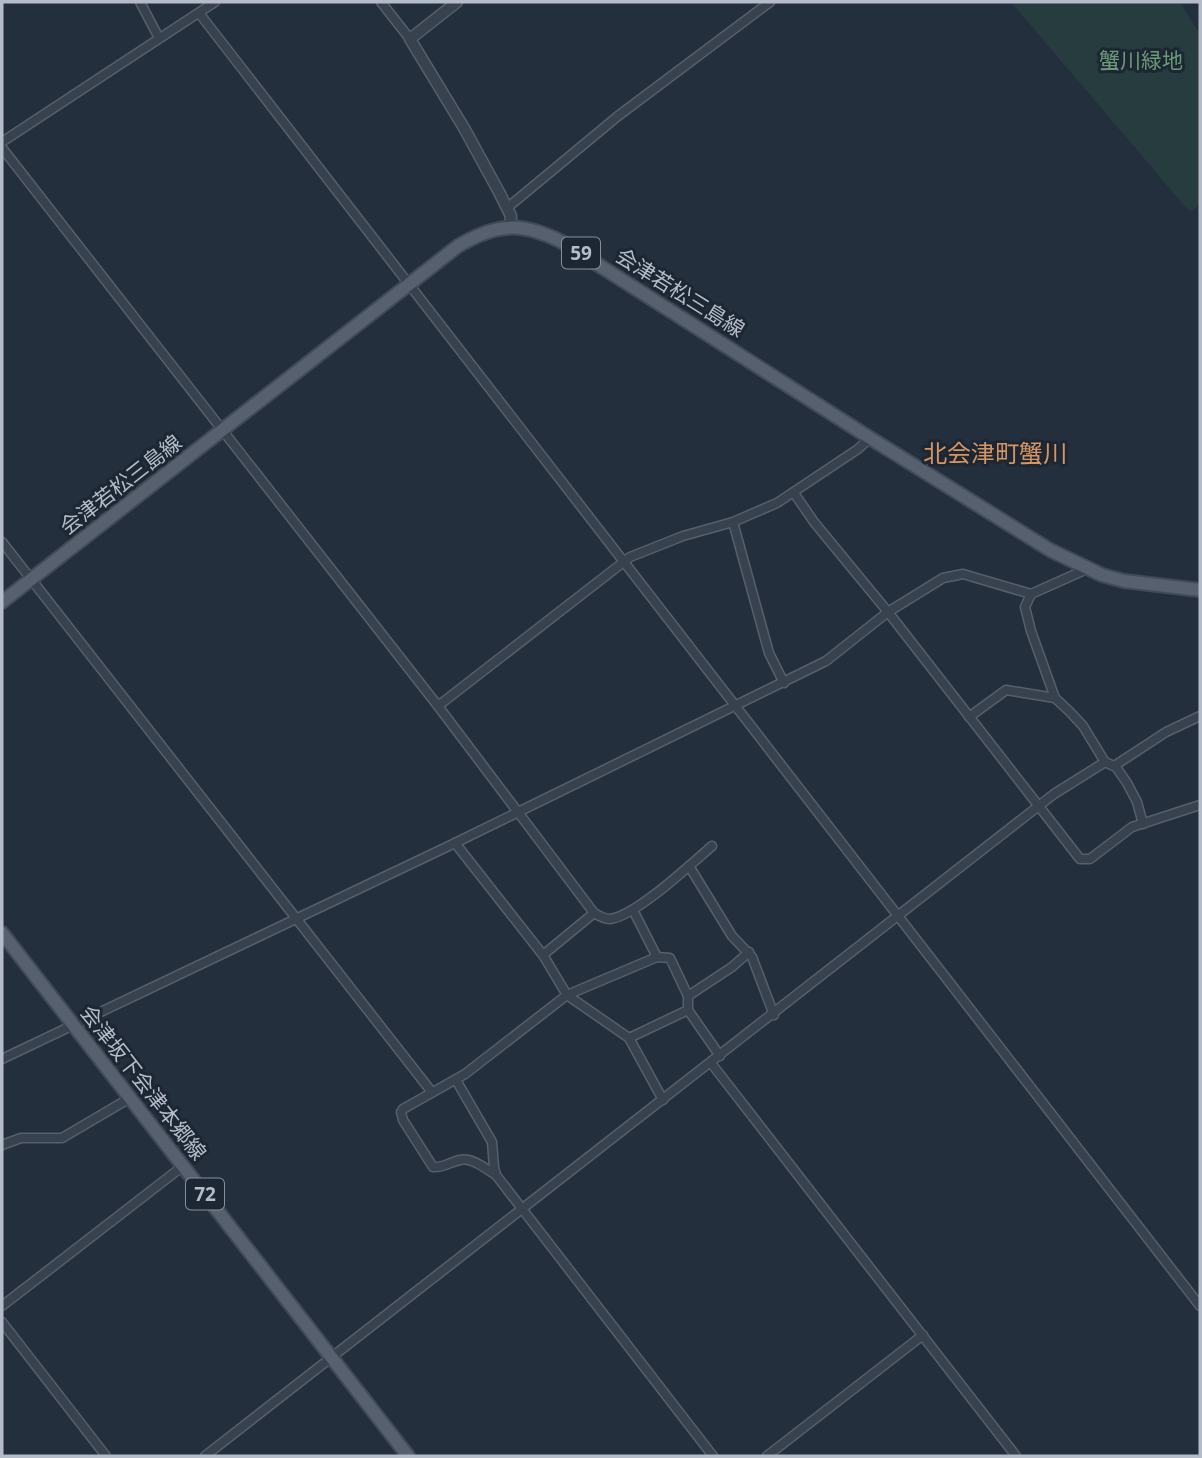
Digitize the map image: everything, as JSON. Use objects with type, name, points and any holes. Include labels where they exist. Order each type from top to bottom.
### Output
[{"type":"main road","name":"会津若松三島線","points":[[2,602],[470,239],[484,232],[510,226],[542,232],[564,243],[1050,550],[1087,569],[1124,581],[1200,590]]},
{"type":"main road","name":"会津坂下会津本郷線","points":[[2,933],[408,1456]]},
{"type":"street","points":[[140,2],[159,38]]},
{"type":"street","points":[[215,2],[2,145],[438,706],[594,913],[610,919],[633,910],[712,846]]},
{"type":"street","points":[[381,2],[410,39],[464,128],[511,216],[510,226]]},
{"type":"street","points":[[410,39],[459,2]]},
{"type":"street","points":[[507,208],[618,116],[770,2]]},
{"type":"street","points":[[198,13],[411,284],[1200,1306]]},
{"type":"street","points":[[438,706],[624,562],[682,536],[733,522],[777,503],[858,449],[870,438]]},
{"type":"street","points":[[794,493],[1080,859],[1090,859],[1132,827],[1200,805]]},
{"type":"street","points":[[733,522],[769,653],[784,683]]},
{"type":"street","points":[[2,542],[431,1091]]},
{"type":"street","points":[[1087,569],[1031,594],[1025,607],[1055,698],[1083,726],[1105,762],[1114,766],[1127,783],[1137,802],[1143,824]]},
{"type":"street","points":[[2,1059],[826,662],[888,612],[924,588],[951,575],[963,574],[985,579],[1031,594]]},
{"type":"street","points":[[969,717],[1006,690],[1055,698]]},
{"type":"street","points":[[1114,766],[1166,732],[1200,716]]},
{"type":"street","points":[[205,1456],[1070,782],[1105,762]]},
{"type":"street","points":[[455,843],[543,955],[567,995],[629,1038],[663,1100]]},
{"type":"street","points":[[689,866],[727,929],[749,952],[774,1015]]},
{"type":"street","points":[[633,910],[657,957]]},
{"type":"street","points":[[543,955],[594,913]]},
{"type":"street","points":[[688,996],[732,967],[749,952]]},
{"type":"street","points":[[713,1456],[496,1175],[467,1160],[439,1168],[433,1167],[403,1120],[401,1112],[431,1091],[456,1080],[567,995],[657,957],[670,958],[688,996],[688,1010],[720,1056]]},
{"type":"street","points":[[629,1038],[688,1010]]},
{"type":"street","points":[[711,1063],[1016,1456]]},
{"type":"street","points":[[456,1080],[492,1142],[496,1175]]},
{"type":"street","points":[[2,1145],[21,1138],[62,1138],[130,1098]]},
{"type":"street","points":[[2,1306],[183,1166]]},
{"type":"street","points":[[2,1322],[106,1456]]},
{"type":"street","points":[[767,1456],[923,1335]]},
{"type":"green space","name":"蟹川緑地","points":[[1011,2],[1180,2],[1200,34],[1200,204],[1193,210],[1188,210]]},
{"type":"district","name":"北会津町蟹川","points":[[995,454]]}]
